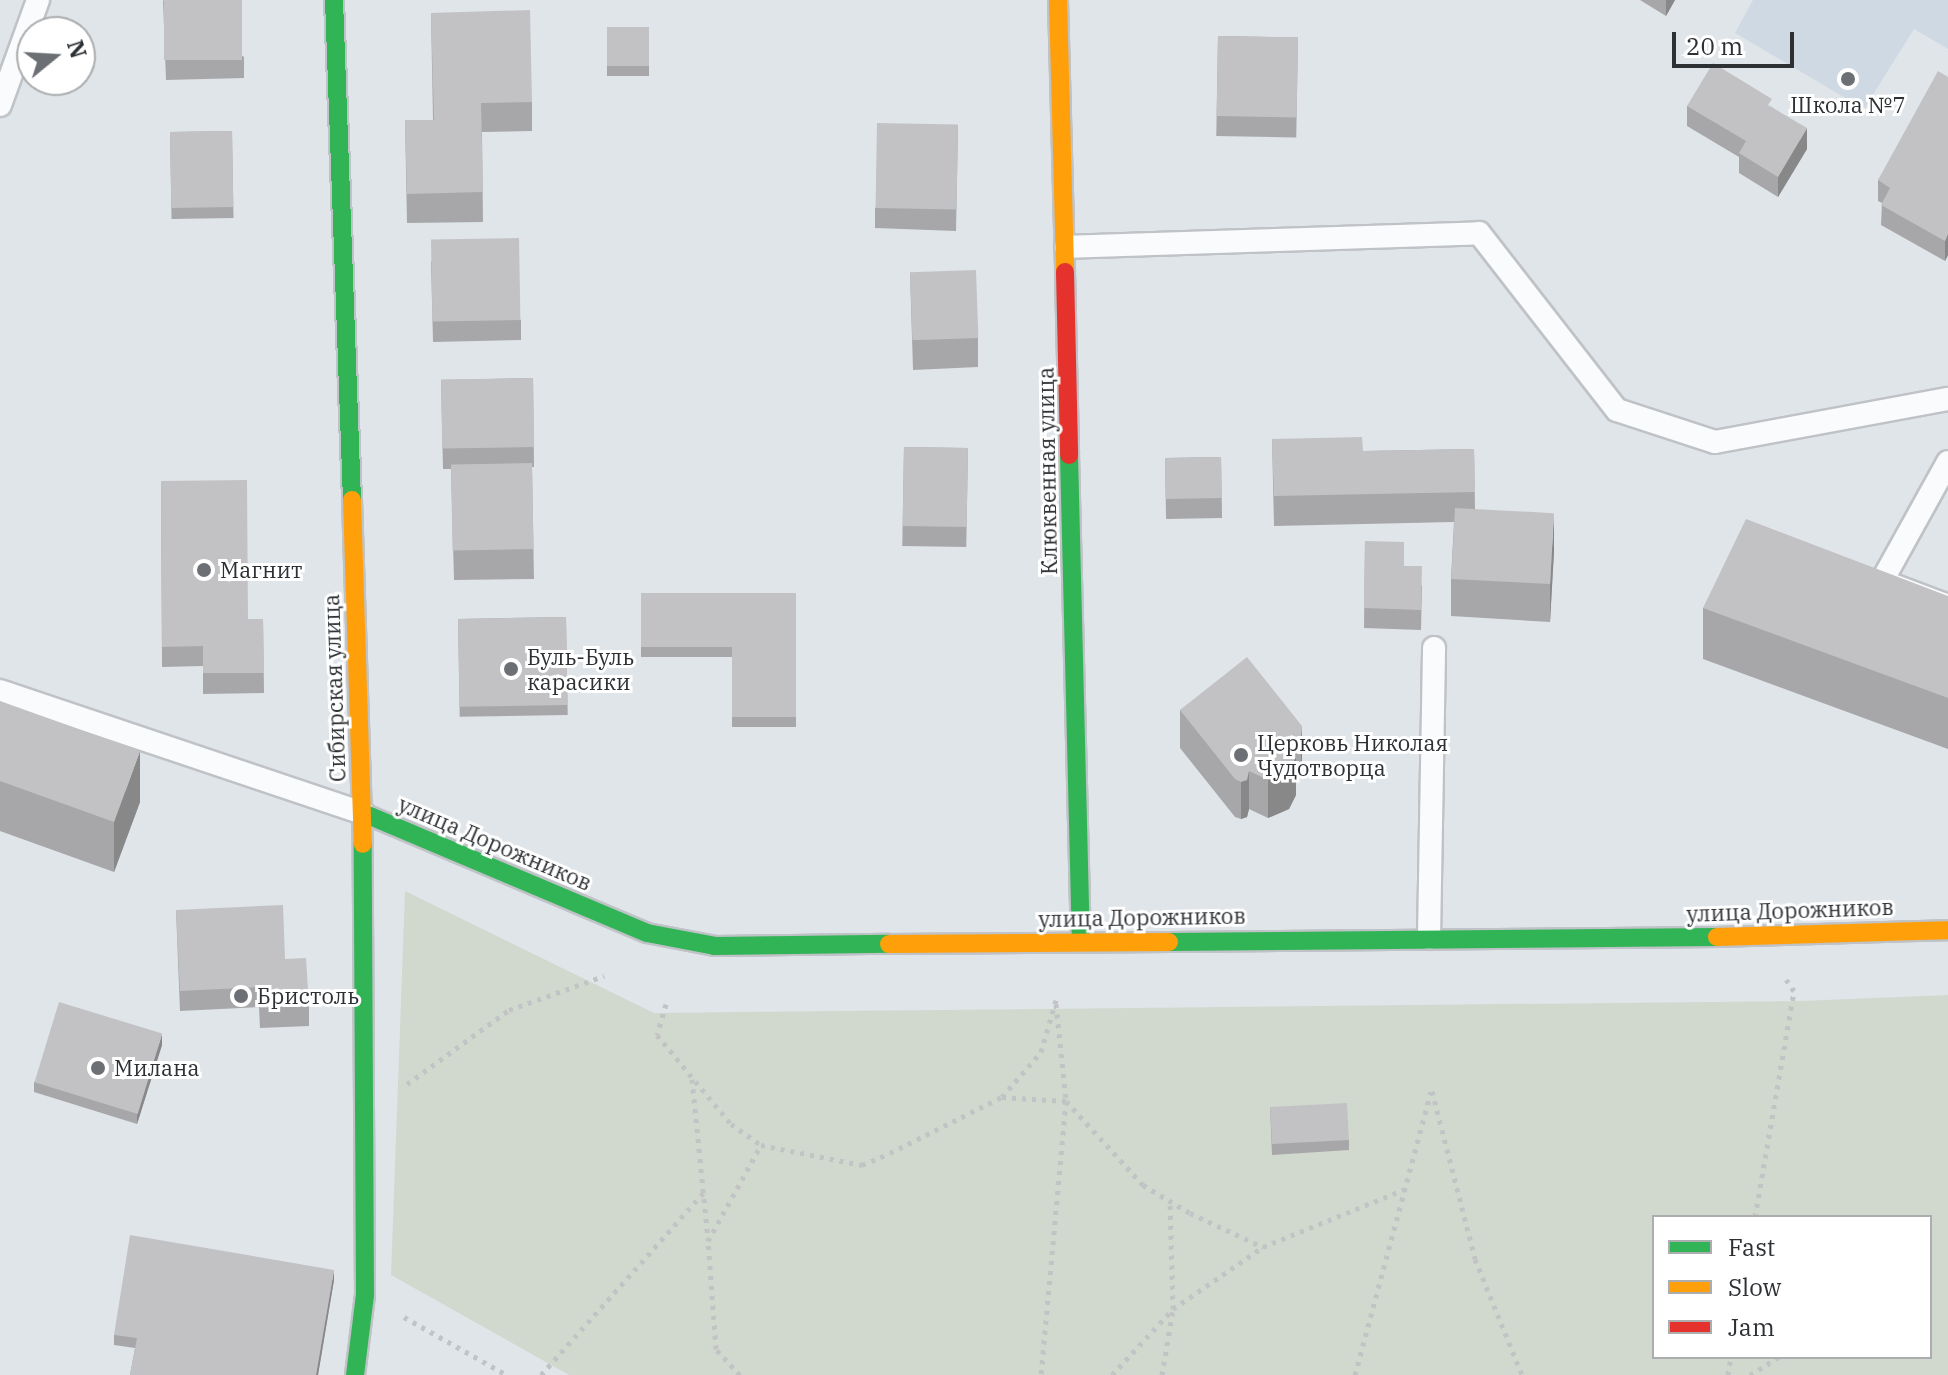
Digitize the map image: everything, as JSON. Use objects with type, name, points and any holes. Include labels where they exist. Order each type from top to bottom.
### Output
[{"type":"street","name":"Сибирская улица","points":[[334,0],[363,813],[365,1295],[355,1375]]},
{"type":"street","name":"Клюквенная улица","points":[[1058,0],[1081,942]]},
{"type":"street","name":"улица Дорожников","points":[[363,813],[647,933],[715,946],[1760,937],[1948,930]]},
{"type":"lane","points":[[0,105],[38,0]]},
{"type":"lane","points":[[1066,247],[1479,233],[1617,410],[1715,442],[1948,399]]},
{"type":"lane","points":[[1948,462],[1882,581],[1948,606]]},
{"type":"lane","points":[[1429,938],[1434,648]]},
{"type":"lane","points":[[0,691],[363,813]]},
{"type":"path","points":[[1755,1215],[1794,991],[1760,937]]},
{"type":"path","points":[[365,1115],[509,1010],[604,976]]},
{"type":"path","points":[[666,1004],[657,1035],[731,1124],[761,1145],[862,1165],[1002,1097],[1041,1052],[1056,1000],[1066,1101],[1041,1375]]},
{"type":"path","points":[[692,1077],[716,1349],[740,1375]]},
{"type":"path","points":[[1355,1375],[1432,1091],[1475,1259],[1522,1375]]},
{"type":"path","points":[[1002,1097],[1066,1101],[1143,1185],[1263,1247]]},
{"type":"path","points":[[708,1241],[761,1145]]},
{"type":"path","points":[[1112,1375],[1173,1309],[1263,1247],[1405,1189]]},
{"type":"path","points":[[541,1375],[703,1193]]},
{"type":"path","points":[[1162,1375],[1173,1309],[1170,1201]]},
{"type":"path","points":[[365,1295],[507,1375]]},
{"type":"path","points":[[1750,1375],[1776,1359]]},
{"type":"shaded area","name":"Школа №7","points":[[1753,0],[1948,0],[1948,49],[1914,29],[1864,109],[1735,33]]},
{"type":"shaded area","points":[[405,891],[654,1013],[1800,1001],[1948,995],[1948,1375],[569,1375],[391,1275]]},
{"type":"building","points":[[164,0],[242,0],[242,60],[164,60]]},
{"type":"building","points":[[530,10],[532,102],[481,103],[483,192],[407,194],[405,120],[434,120],[431,13]]},
{"type":"building","points":[[607,27],[649,27],[649,66],[607,66]]},
{"type":"building","points":[[1218,36],[1298,37],[1297,117],[1217,116]]},
{"type":"building","points":[[1713,63],[1772,99],[1768,105],[1807,128],[1778,177],[1739,153],[1746,141],[1687,106]]},
{"type":"building","points":[[1938,71],[1948,77],[1948,234],[1945,241],[1881,205],[1890,188],[1878,180]]},
{"type":"building","points":[[877,123],[958,124],[957,209],[876,208]]},
{"type":"building","points":[[232,131],[233,207],[171,208],[170,132]]},
{"type":"building","points":[[519,238],[520,320],[432,322],[431,240]]},
{"type":"building","points":[[976,270],[978,338],[912,340],[910,272]]},
{"type":"building","points":[[533,378],[534,447],[442,449],[441,380]]},
{"type":"building","points":[[1362,437],[1363,451],[1474,449],[1475,492],[1274,496],[1272,439]]},
{"type":"building","points":[[904,447],[968,448],[967,527],[903,526]]},
{"type":"building","points":[[1221,457],[1222,498],[1166,499],[1165,458]]},
{"type":"building","points":[[532,463],[534,549],[453,550],[451,464]]},
{"type":"building","name":"Магнит","points":[[247,480],[248,619],[263,619],[264,673],[203,673],[203,646],[162,647],[161,481]]},
{"type":"building","points":[[1455,508],[1554,513],[1550,584],[1451,579]]},
{"type":"building","points":[[1746,519],[1948,596],[1948,698],[1703,608]]},
{"type":"building","points":[[1365,541],[1404,542],[1404,566],[1422,566],[1421,610],[1364,608]]},
{"type":"building","points":[[641,593],[796,593],[796,717],[732,717],[732,647],[641,647]]},
{"type":"building","name":"Буль-Буль карасики","points":[[566,617],[568,705],[460,707],[458,619]]},
{"type":"building","points":[[1247,657],[1302,726],[1301,737],[1292,738],[1296,757],[1289,771],[1268,780],[1249,771],[1247,780],[1241,782],[1235,779],[1180,710]]},
{"type":"building","points":[[0,701],[140,751],[114,822],[0,781]]},
{"type":"building","points":[[283,905],[285,959],[306,958],[309,1006],[260,1008],[259,987],[180,991],[176,910]]},
{"type":"building","name":"Милана","points":[[59,1002],[162,1034],[138,1114],[34,1082]]},
{"type":"building","points":[[1347,1103],[1349,1140],[1272,1144],[1270,1107]]},
{"type":"building","points":[[130,1235],[334,1270],[316,1375],[130,1375],[137,1338],[114,1335]]},
{"type":"traffic: fast","points":[[334,0],[352,500]]},
{"type":"traffic: fast","points":[[1069,455],[1081,942]]},
{"type":"traffic: fast","points":[[363,813],[647,933],[715,946],[889,944]]},
{"type":"traffic: fast","points":[[355,1375],[365,1295],[363,844]]},
{"type":"traffic: fast","points":[[1169,942],[1717,937]]},
{"type":"traffic: slow","points":[[1058,0],[1065,272]]},
{"type":"traffic: slow","points":[[352,500],[363,844]]},
{"type":"traffic: slow","points":[[1717,937],[1948,930]]},
{"type":"traffic: slow","points":[[889,944],[1169,942]]},
{"type":"traffic: jam","points":[[1065,272],[1069,455]]},
{"type":"place","name":"Школа №7","points":[[1848,79]]},
{"type":"place","name":"Магнит","points":[[204,570]]},
{"type":"place","name":"Буль-Буль карасики","points":[[511,669]]},
{"type":"place","name":"Церковь Николая Чудотворца","points":[[1241,755]]},
{"type":"place","name":"Бристоль","points":[[241,996]]},
{"type":"place","name":"Милана","points":[[98,1068]]}]
